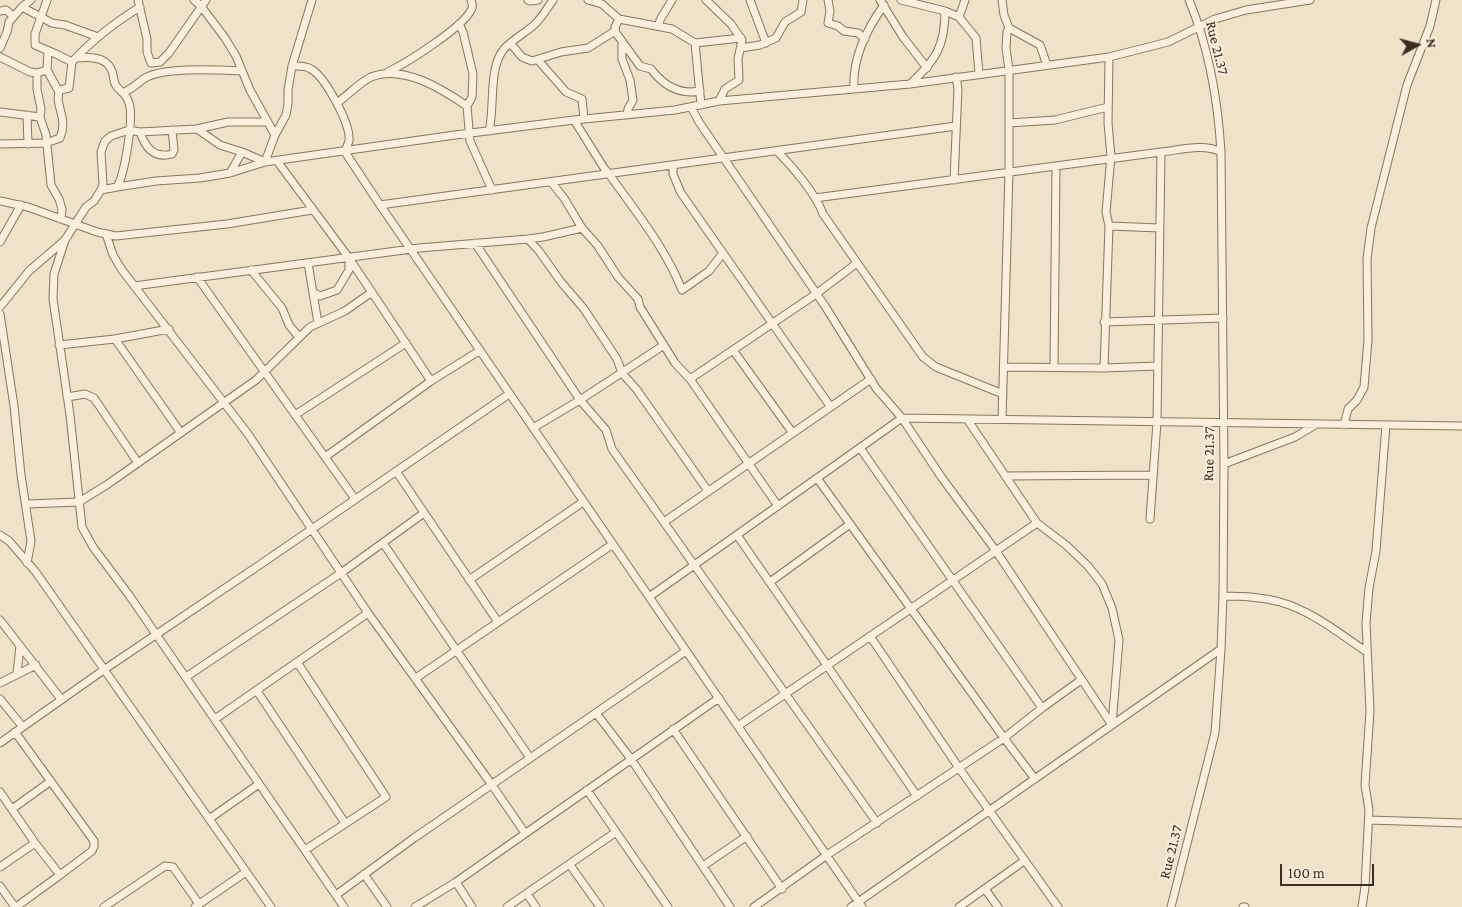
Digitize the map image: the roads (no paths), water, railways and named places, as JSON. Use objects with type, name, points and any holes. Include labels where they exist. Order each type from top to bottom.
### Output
[{"type":"street","points":[[0,48],[7,32],[7,26],[13,16],[31,0]]},
{"type":"street","points":[[47,0],[36,28],[35,46],[74,60],[89,57],[103,61],[112,69],[116,86],[124,92],[129,104],[129,130],[123,175],[118,187]]},
{"type":"street","points":[[194,0],[203,3],[236,56],[241,71],[275,135]]},
{"type":"street","points":[[265,162],[275,135],[288,110],[288,90],[292,66],[312,0]]},
{"type":"street","points":[[528,0],[538,0]]},
{"type":"street","points":[[489,131],[496,65],[504,49],[536,23],[553,0]]},
{"type":"street","points":[[588,0],[602,4],[619,19],[672,29],[695,43],[741,38]]},
{"type":"street","points":[[659,26],[660,20],[672,0]]},
{"type":"street","points":[[706,0],[731,24],[741,38],[742,43],[738,59],[739,80],[725,89],[719,101]]},
{"type":"street","points":[[750,0],[766,43]]},
{"type":"street","points":[[741,48],[766,43],[776,38],[785,22],[801,12],[803,0]]},
{"type":"street","points":[[828,0],[830,11],[828,23],[838,26],[844,31],[858,33],[865,38]]},
{"type":"street","points":[[901,0],[917,2],[945,10],[958,17],[976,38],[979,74]]},
{"type":"street","points":[[958,17],[965,0]]},
{"type":"street","points":[[1002,0],[1004,15],[1009,28],[1040,45],[1047,65]]},
{"type":"street","name":"Rue 21.37","points":[[1171,907],[1215,733],[1223,596],[1224,423],[1221,152],[1208,59],[1199,26],[1189,0]]},
{"type":"street","points":[[102,190],[156,181],[200,178],[230,173],[265,162],[469,133],[691,107],[719,101],[910,84],[1109,57],[1168,42],[1216,19],[1246,10],[1310,0]]},
{"type":"street","points":[[1344,425],[1348,409],[1364,387],[1368,340],[1367,259],[1371,228],[1407,85],[1430,26],[1436,0]]},
{"type":"street","points":[[337,103],[364,82],[388,72],[419,54],[459,24],[471,10],[474,1]]},
{"type":"street","points":[[59,92],[69,88],[74,60],[98,37],[139,4],[147,39],[147,52],[152,63],[160,62],[169,53],[203,3]]},
{"type":"street","points":[[854,89],[853,76],[857,54],[882,3]]},
{"type":"street","points":[[882,3],[903,37],[926,68]]},
{"type":"street","points":[[22,7],[52,23],[65,25],[98,37]]},
{"type":"street","points":[[0,10],[6,10],[13,16]]},
{"type":"street","points":[[910,84],[933,60],[942,40],[945,10]]},
{"type":"street","points":[[511,44],[526,60],[538,60],[561,52],[588,48],[615,31],[619,19]]},
{"type":"street","points":[[459,24],[463,32],[473,74],[472,96],[467,106],[469,133],[473,150],[492,190]]},
{"type":"street","points":[[1002,420],[1005,367],[1010,123],[1009,70],[1006,48],[1009,28]]},
{"type":"street","points":[[615,31],[640,66],[651,69],[659,79],[681,92],[691,93],[700,91]]},
{"type":"street","points":[[622,43],[622,59],[630,80],[633,100],[627,115]]},
{"type":"street","points":[[695,43],[702,105]]},
{"type":"street","points":[[0,144],[46,143],[60,138],[63,131],[64,117],[58,101],[59,92],[47,70],[48,51]]},
{"type":"street","points":[[0,57],[30,72],[37,73],[47,70]]},
{"type":"street","points":[[1104,368],[1104,322],[1109,226],[1106,212],[1111,159],[1108,107],[1109,57]]},
{"type":"street","points":[[538,60],[566,92],[582,99],[584,119]]},
{"type":"street","points":[[292,66],[306,66],[322,80],[337,103],[345,122],[349,137],[345,152],[479,351],[860,904]]},
{"type":"street","points":[[124,92],[146,78],[165,72],[241,71]]},
{"type":"street","points":[[388,72],[430,83],[467,106]]},
{"type":"street","points":[[37,73],[40,116],[46,135],[51,185],[62,209],[61,219]]},
{"type":"street","points":[[954,180],[958,89],[956,77]]},
{"type":"street","points":[[691,107],[699,122],[816,294],[876,388],[902,418],[942,478],[996,551],[1112,725]]},
{"type":"street","points":[[1010,123],[1055,120],[1108,107]]},
{"type":"street","points":[[0,112],[40,116]]},
{"type":"street","points":[[27,115],[28,144]]},
{"type":"street","points":[[574,120],[604,168],[671,264],[682,290],[709,271],[723,253]]},
{"type":"street","points":[[268,122],[228,122],[197,129],[140,132],[129,130],[117,133],[105,141],[101,152],[102,190],[94,201],[86,207],[65,240],[54,274],[53,299],[67,397],[82,527],[93,547],[157,635],[344,907]]},
{"type":"street","points":[[380,205],[956,126]]},
{"type":"street","points":[[197,129],[220,145],[265,162]]},
{"type":"street","points":[[140,132],[145,144],[154,153],[167,156],[172,154],[174,150],[172,130]]},
{"type":"street","points":[[814,198],[1204,147],[1213,148],[1221,152]]},
{"type":"street","points":[[777,150],[793,168],[922,357],[936,368],[1004,394]]},
{"type":"street","points":[[230,173],[242,152]]},
{"type":"street","points":[[1150,518],[1158,422],[1161,152]]},
{"type":"street","points":[[277,161],[349,258],[431,381]]},
{"type":"street","points":[[673,165],[673,174],[681,192],[830,406]]},
{"type":"street","points":[[1054,367],[1056,167]]},
{"type":"street","points":[[551,182],[564,198],[582,228],[638,299],[640,307],[675,363],[690,379],[778,506]]},
{"type":"street","points":[[0,201],[21,205],[97,232],[116,236],[227,224],[312,210]]},
{"type":"street","points":[[0,242],[21,205]]},
{"type":"street","points":[[1109,226],[1160,228]]},
{"type":"street","points":[[134,286],[411,250],[528,239],[582,228]]},
{"type":"street","points":[[106,234],[113,256],[134,286],[225,402],[368,613],[492,784],[525,833]]},
{"type":"street","points":[[528,239],[584,309],[617,359],[622,373],[637,390],[708,491]]},
{"type":"street","points":[[0,307],[29,271],[65,240]]},
{"type":"street","points":[[475,244],[580,400],[606,430],[612,449],[877,823]]},
{"type":"street","points":[[314,293],[320,296],[337,290],[349,270],[349,258]]},
{"type":"street","points":[[308,263],[318,323]]},
{"type":"street","points":[[690,379],[816,294],[858,263]]},
{"type":"street","points":[[251,270],[282,308],[289,325],[299,337]]},
{"type":"street","points":[[197,277],[354,499]]},
{"type":"street","points":[[27,504],[79,502],[138,464],[256,380],[310,327],[345,311],[372,292]]},
{"type":"street","points":[[0,314],[27,504],[31,541],[27,563]]},
{"type":"street","points":[[1104,322],[1223,318]]},
{"type":"street","points":[[59,345],[116,339],[169,329]]},
{"type":"street","points":[[116,339],[181,433]]},
{"type":"street","points":[[295,416],[406,343]]},
{"type":"street","points":[[533,428],[580,400],[664,345]]},
{"type":"street","points":[[733,350],[792,432]]},
{"type":"street","points":[[325,458],[431,381],[479,351]]},
{"type":"street","points":[[1005,367],[1104,368],[1158,366]]},
{"type":"street","points":[[664,522],[871,379]]},
{"type":"street","points":[[67,397],[85,394],[94,398],[138,464]]},
{"type":"street","points":[[0,743],[61,699],[510,394]]},
{"type":"street","points":[[650,597],[902,418],[1462,426]]},
{"type":"street","points":[[967,419],[1037,523],[1066,545],[1088,566],[1102,584],[1112,608],[1119,640],[1112,725]]},
{"type":"street","points":[[1224,464],[1295,437],[1317,424]]},
{"type":"street","points":[[1362,907],[1369,820],[1365,785],[1370,711],[1366,623],[1369,588],[1376,551],[1386,425]]},
{"type":"street","points":[[860,448],[1042,708]]},
{"type":"street","points":[[396,471],[498,622]]},
{"type":"street","points":[[1005,476],[1153,475]]},
{"type":"street","points":[[818,478],[1004,738],[1035,778]]},
{"type":"street","points":[[469,580],[583,502]]},
{"type":"street","points":[[186,677],[341,573],[424,513]]},
{"type":"street","points":[[738,726],[1037,523]]},
{"type":"street","points":[[770,582],[850,524]]},
{"type":"street","points":[[0,535],[9,541],[46,586],[271,907]]},
{"type":"street","points":[[737,535],[916,796]]},
{"type":"street","points":[[383,544],[530,758]]},
{"type":"street","points":[[416,678],[613,544]]},
{"type":"street","points":[[1223,596],[1246,596],[1281,602],[1313,616],[1367,652]]},
{"type":"street","points":[[215,719],[368,613]]},
{"type":"street","points":[[0,620],[61,699]]},
{"type":"street","points":[[870,636],[959,768],[1058,907]]},
{"type":"street","points":[[17,673],[20,646]]},
{"type":"street","points":[[851,907],[860,904],[1035,778],[1221,649]]},
{"type":"street","points":[[336,895],[492,784],[686,651]]},
{"type":"street","points":[[297,662],[386,797],[305,850]]},
{"type":"street","points":[[0,683],[36,665]]},
{"type":"street","points":[[754,907],[782,889],[827,855],[1004,738],[1081,680]]},
{"type":"street","points":[[257,690],[345,823]]},
{"type":"street","points":[[415,907],[456,882],[719,698]]},
{"type":"street","points":[[0,699],[22,726]]},
{"type":"street","points":[[596,713],[630,759],[730,907]]},
{"type":"street","points":[[673,730],[782,889]]},
{"type":"street","points":[[0,886],[16,907],[92,851],[94,846],[94,841],[15,732]]},
{"type":"street","points":[[12,809],[51,781]]},
{"type":"street","points":[[209,819],[259,784]]},
{"type":"street","points":[[587,790],[668,907]]},
{"type":"street","points":[[0,792],[35,843],[60,875]]},
{"type":"street","points":[[1369,820],[1462,823]]},
{"type":"street","points":[[507,907],[616,832]]},
{"type":"street","points":[[703,866],[747,836]]},
{"type":"street","points":[[0,867],[35,843]]},
{"type":"street","points":[[959,907],[1024,861]]},
{"type":"street","points":[[570,864],[600,907]]},
{"type":"street","points":[[104,907],[169,865],[173,867],[197,906],[246,872]]},
{"type":"street","points":[[364,874],[387,907]]},
{"type":"street","points":[[456,882],[472,907]]},
{"type":"street","points":[[985,889],[998,907]]},
{"type":"street","points":[[527,894],[536,907]]}]
